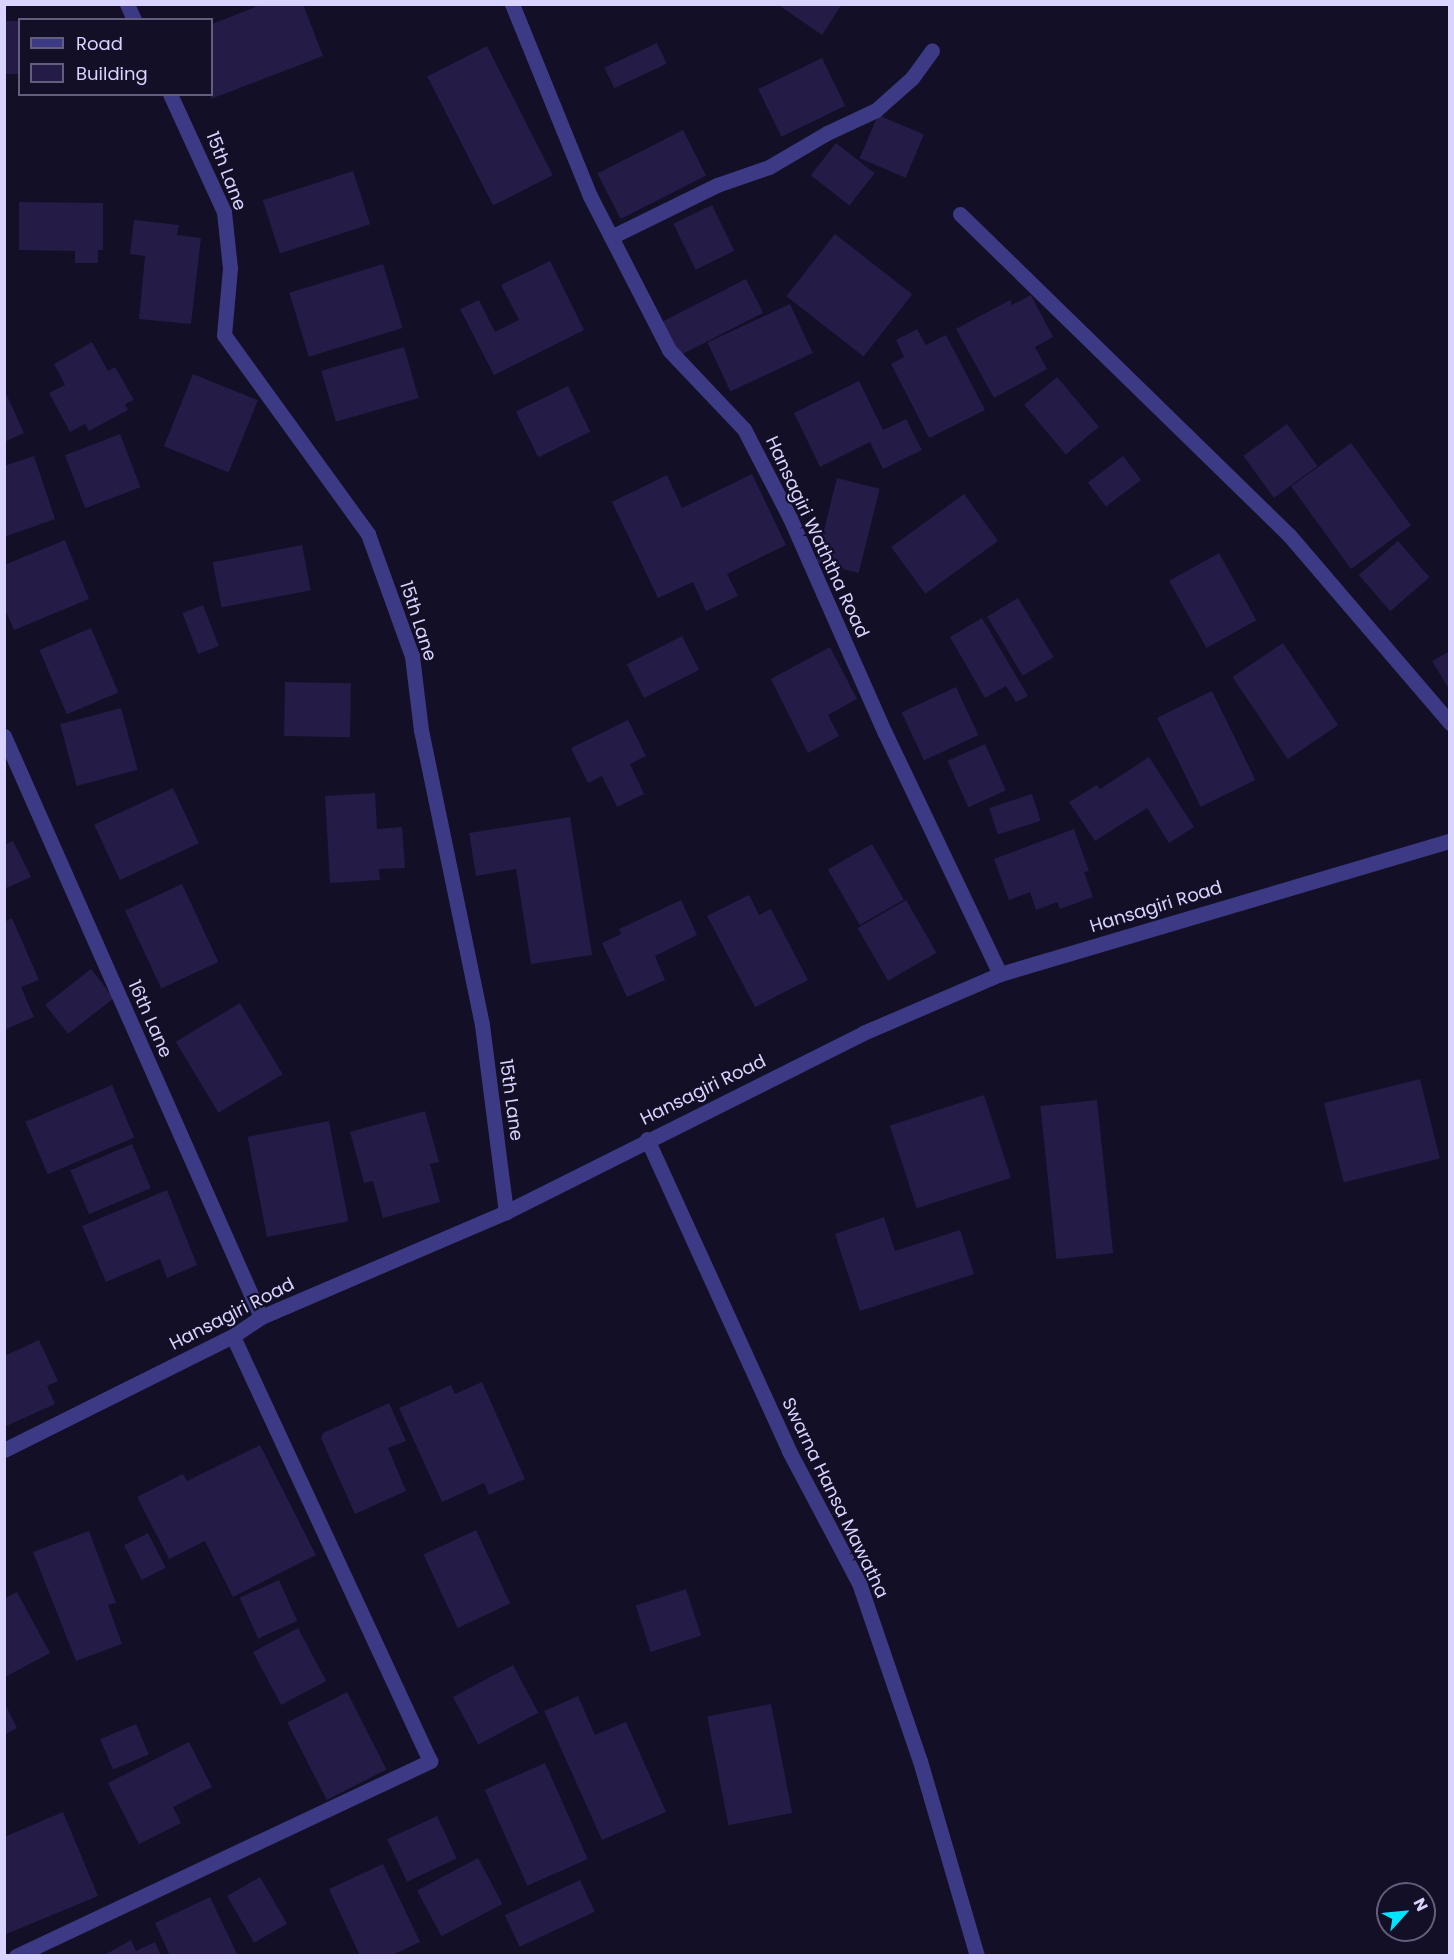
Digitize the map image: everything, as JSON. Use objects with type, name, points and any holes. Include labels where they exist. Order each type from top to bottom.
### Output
[{"type":"street","points":[[127,4],[133,18]]},
{"type":"street","name":"Hansagiri Waththa Road","points":[[512,4],[590,196],[669,350],[744,429],[790,518],[885,733],[1000,974]]},
{"type":"street","points":[[611,237],[717,185],[769,167],[827,133],[876,110],[912,78],[932,50]]},
{"type":"street","name":"15th Lane","points":[[171,96],[224,212],[230,268],[224,335],[368,534],[412,656],[421,730],[482,1026],[506,1212]]},
{"type":"street","points":[[960,214],[1289,535],[1449,723]]},
{"type":"street","name":"16th Lane","points":[[4,736],[261,1317]]},
{"type":"street","name":"Hansagiri Road","points":[[4,1450],[233,1336],[261,1317],[506,1212],[647,1139],[864,1033],[1000,974],[1449,841]]},
{"type":"street","name":"Swarna Hansa Mawatha","points":[[647,1139],[789,1452],[859,1583],[920,1761],[977,1956]]},
{"type":"street","points":[[16,1956],[430,1761],[233,1336]]},
{"type":"building","points":[[263,4],[303,4],[323,56],[211,99],[213,96],[213,24]]},
{"type":"building","points":[[777,4],[842,4],[822,35]]},
{"type":"building","points":[[4,21],[18,21],[18,74],[4,74]]},
{"type":"building","points":[[657,43],[667,64],[614,88],[604,68]]},
{"type":"building","points":[[487,46],[553,175],[493,206],[427,76]]},
{"type":"building","points":[[822,58],[845,106],[781,137],[758,89]]},
{"type":"building","points":[[878,115],[924,135],[906,178],[860,158]]},
{"type":"building","points":[[683,130],[706,175],[621,219],[597,174]]},
{"type":"building","points":[[836,143],[875,173],[849,205],[811,175]]},
{"type":"building","points":[[353,171],[370,224],[280,254],[263,200]]},
{"type":"building","points":[[19,202],[103,203],[103,250],[98,250],[98,263],[75,263],[75,251],[19,250]]},
{"type":"building","points":[[712,205],[734,251],[696,270],[673,224]]},
{"type":"building","points":[[134,220],[179,225],[177,235],[201,238],[191,324],[139,319],[145,256],[130,254]]},
{"type":"building","points":[[835,234],[912,294],[864,357],[786,296]]},
{"type":"building","points":[[550,261],[584,330],[494,375],[460,309],[479,300],[495,332],[519,320],[501,285]]},
{"type":"building","points":[[383,264],[403,328],[309,357],[289,293]]},
{"type":"building","points":[[746,279],[763,313],[677,357],[660,323]]},
{"type":"building","points":[[1031,295],[1053,337],[1035,347],[1047,369],[994,398],[956,329],[1010,300],[1012,305]]},
{"type":"building","points":[[790,304],[813,353],[730,391],[708,342]]},
{"type":"building","points":[[917,329],[926,345],[946,335],[985,410],[929,438],[891,364],[904,357],[896,340]]},
{"type":"building","points":[[92,342],[108,371],[115,367],[134,400],[125,404],[128,410],[89,431],[85,424],[70,432],[49,393],[65,385],[54,364]]},
{"type":"building","points":[[404,347],[419,398],[336,422],[321,371]]},
{"type":"building","points":[[193,374],[258,400],[229,473],[164,446]]},
{"type":"building","points":[[1057,377],[1099,427],[1066,454],[1024,405]]},
{"type":"building","points":[[859,381],[883,430],[906,419],[922,450],[883,469],[870,442],[820,467],[794,413]]},
{"type":"building","points":[[568,386],[590,432],[538,457],[516,411]]},
{"type":"building","points":[[4,389],[24,433],[4,442]]},
{"type":"building","points":[[1287,424],[1318,466],[1274,498],[1243,456]]},
{"type":"building","points":[[120,434],[140,487],[85,508],[65,455]]},
{"type":"building","points":[[1351,443],[1411,526],[1351,569],[1291,486]]},
{"type":"building","points":[[34,456],[55,519],[4,537],[4,466]]},
{"type":"building","points":[[1123,456],[1141,480],[1106,506],[1088,482]]},
{"type":"building","points":[[752,474],[786,545],[727,574],[738,596],[706,611],[693,582],[658,598],[612,502],[667,475],[682,508]]},
{"type":"building","points":[[837,478],[880,489],[859,573],[816,562]]},
{"type":"building","points":[[964,494],[998,541],[925,594],[891,547]]},
{"type":"building","points":[[65,540],[89,599],[14,630],[4,607],[4,565]]},
{"type":"building","points":[[1398,541],[1429,577],[1390,611],[1359,575]]},
{"type":"building","points":[[302,545],[311,590],[221,608],[213,562]]},
{"type":"building","points":[[1219,553],[1256,620],[1206,648],[1169,581]]},
{"type":"building","points":[[1018,598],[1054,657],[1023,676],[987,617]]},
{"type":"building","points":[[203,605],[219,646],[198,654],[182,613]]},
{"type":"building","points":[[982,618],[1028,696],[1016,702],[1006,686],[985,698],[950,637]]},
{"type":"building","points":[[91,628],[118,692],[67,714],[39,650]]},
{"type":"building","points":[[682,636],[699,670],[644,698],[627,664]]},
{"type":"building","points":[[1283,643],[1338,725],[1288,759],[1232,677]]},
{"type":"building","points":[[830,647],[857,699],[828,715],[839,736],[808,753],[771,679]]},
{"type":"building","points":[[1450,651],[1450,691],[1432,661]]},
{"type":"building","points":[[285,682],[351,683],[350,737],[284,736]]},
{"type":"building","points":[[956,687],[978,735],[924,760],[902,712]]},
{"type":"building","points":[[1212,691],[1255,780],[1201,807],[1157,718]]},
{"type":"building","points":[[121,708],[138,770],[77,786],[60,724]]},
{"type":"building","points":[[628,720],[646,756],[630,764],[644,794],[617,807],[602,776],[588,783],[571,748]]},
{"type":"building","points":[[985,744],[1006,791],[968,807],[948,761]]},
{"type":"building","points":[[1149,757],[1194,827],[1169,843],[1147,808],[1095,841],[1069,802],[1097,785],[1100,789]]},
{"type":"building","points":[[173,788],[199,843],[120,880],[94,825]]},
{"type":"building","points":[[375,793],[377,829],[402,827],[405,868],[379,869],[380,880],[330,883],[325,796]]},
{"type":"building","points":[[1032,794],[1041,821],[998,835],[989,808]]},
{"type":"building","points":[[570,817],[592,955],[531,964],[516,869],[476,876],[469,833]]},
{"type":"building","points":[[1074,829],[1089,871],[1084,872],[1093,897],[1060,909],[1057,902],[1036,910],[1030,892],[1009,900],[994,859]]},
{"type":"building","points":[[13,841],[31,877],[4,889],[4,845]]},
{"type":"building","points":[[872,844],[904,899],[860,925],[828,870]]},
{"type":"building","points":[[182,884],[218,962],[161,989],[125,911]]},
{"type":"building","points":[[749,895],[759,915],[771,909],[808,980],[755,1007],[707,916]]},
{"type":"building","points":[[681,900],[697,935],[655,956],[665,980],[627,997],[602,943],[621,934],[619,929]]},
{"type":"building","points":[[906,900],[936,953],[888,981],[858,928]]},
{"type":"building","points":[[12,918],[39,980],[21,987],[34,1017],[4,1030],[4,922]]},
{"type":"building","points":[[91,969],[114,998],[68,1034],[45,1005]]},
{"type":"building","points":[[240,1003],[283,1074],[218,1113],[176,1042]]},
{"type":"building","points":[[1420,1079],[1440,1159],[1344,1183],[1324,1103]]},
{"type":"building","points":[[112,1085],[134,1137],[48,1174],[25,1122]]},
{"type":"building","points":[[984,1095],[1011,1178],[917,1208],[890,1126]]},
{"type":"building","points":[[1097,1100],[1113,1253],[1056,1259],[1040,1106]]},
{"type":"building","points":[[425,1111],[439,1162],[430,1164],[440,1202],[383,1218],[373,1181],[364,1183],[350,1132]]},
{"type":"building","points":[[329,1121],[348,1221],[267,1237],[248,1137]]},
{"type":"building","points":[[132,1144],[151,1188],[89,1214],[70,1170]]},
{"type":"building","points":[[167,1190],[197,1265],[167,1278],[160,1259],[106,1282],[82,1226]]},
{"type":"building","points":[[884,1217],[895,1251],[960,1230],[974,1274],[860,1311],[835,1234]]},
{"type":"building","points":[[39,1340],[58,1381],[47,1386],[55,1404],[4,1427],[4,1356]]},
{"type":"building","points":[[482,1382],[525,1479],[489,1495],[484,1483],[442,1502],[399,1408],[451,1385],[455,1394]]},
{"type":"building","points":[[389,1403],[406,1441],[388,1448],[406,1491],[355,1514],[321,1438],[323,1433]]},
{"type":"building","points":[[260,1445],[316,1555],[233,1597],[205,1541],[169,1559],[137,1497],[183,1474],[187,1481]]},
{"type":"building","points":[[476,1530],[510,1603],[458,1628],[423,1555]]},
{"type":"building","points":[[89,1531],[116,1603],[108,1605],[122,1644],[76,1661],[33,1552]]},
{"type":"building","points":[[148,1533],[166,1568],[142,1580],[124,1545]]},
{"type":"building","points":[[279,1580],[297,1621],[258,1639],[240,1597]]},
{"type":"building","points":[[686,1589],[701,1636],[651,1652],[636,1605]]},
{"type":"building","points":[[17,1592],[50,1653],[5,1677],[5,1598]]},
{"type":"building","points":[[298,1628],[326,1681],[281,1705],[253,1652]]},
{"type":"building","points":[[513,1665],[538,1713],[478,1745],[453,1697]]},
{"type":"building","points":[[347,1692],[386,1770],[327,1800],[287,1722]]},
{"type":"building","points":[[578,1696],[595,1735],[626,1722],[666,1812],[602,1840],[544,1711]]},
{"type":"building","points":[[4,1702],[17,1728],[4,1735]]},
{"type":"building","points":[[771,1704],[792,1813],[728,1825],[707,1716]]},
{"type":"building","points":[[136,1724],[149,1754],[113,1770],[100,1739]]},
{"type":"building","points":[[189,1742],[212,1787],[173,1807],[181,1823],[139,1844],[108,1783]]},
{"type":"building","points":[[545,1763],[588,1859],[527,1886],[485,1790]]},
{"type":"building","points":[[63,1812],[98,1896],[4,1935],[4,1837]]},
{"type":"building","points":[[437,1816],[457,1859],[407,1882],[387,1839]]},
{"type":"building","points":[[478,1858],[502,1904],[441,1936],[417,1890]]},
{"type":"building","points":[[383,1864],[420,1942],[390,1956],[360,1956],[329,1889]]},
{"type":"building","points":[[260,1877],[287,1924],[254,1943],[227,1896]]},
{"type":"building","points":[[580,1880],[595,1912],[520,1947],[505,1915]]},
{"type":"building","points":[[210,1897],[238,1956],[170,1956],[155,1923]]},
{"type":"building","points":[[131,1940],[136,1951],[155,1942],[161,1956],[103,1956]]}]
